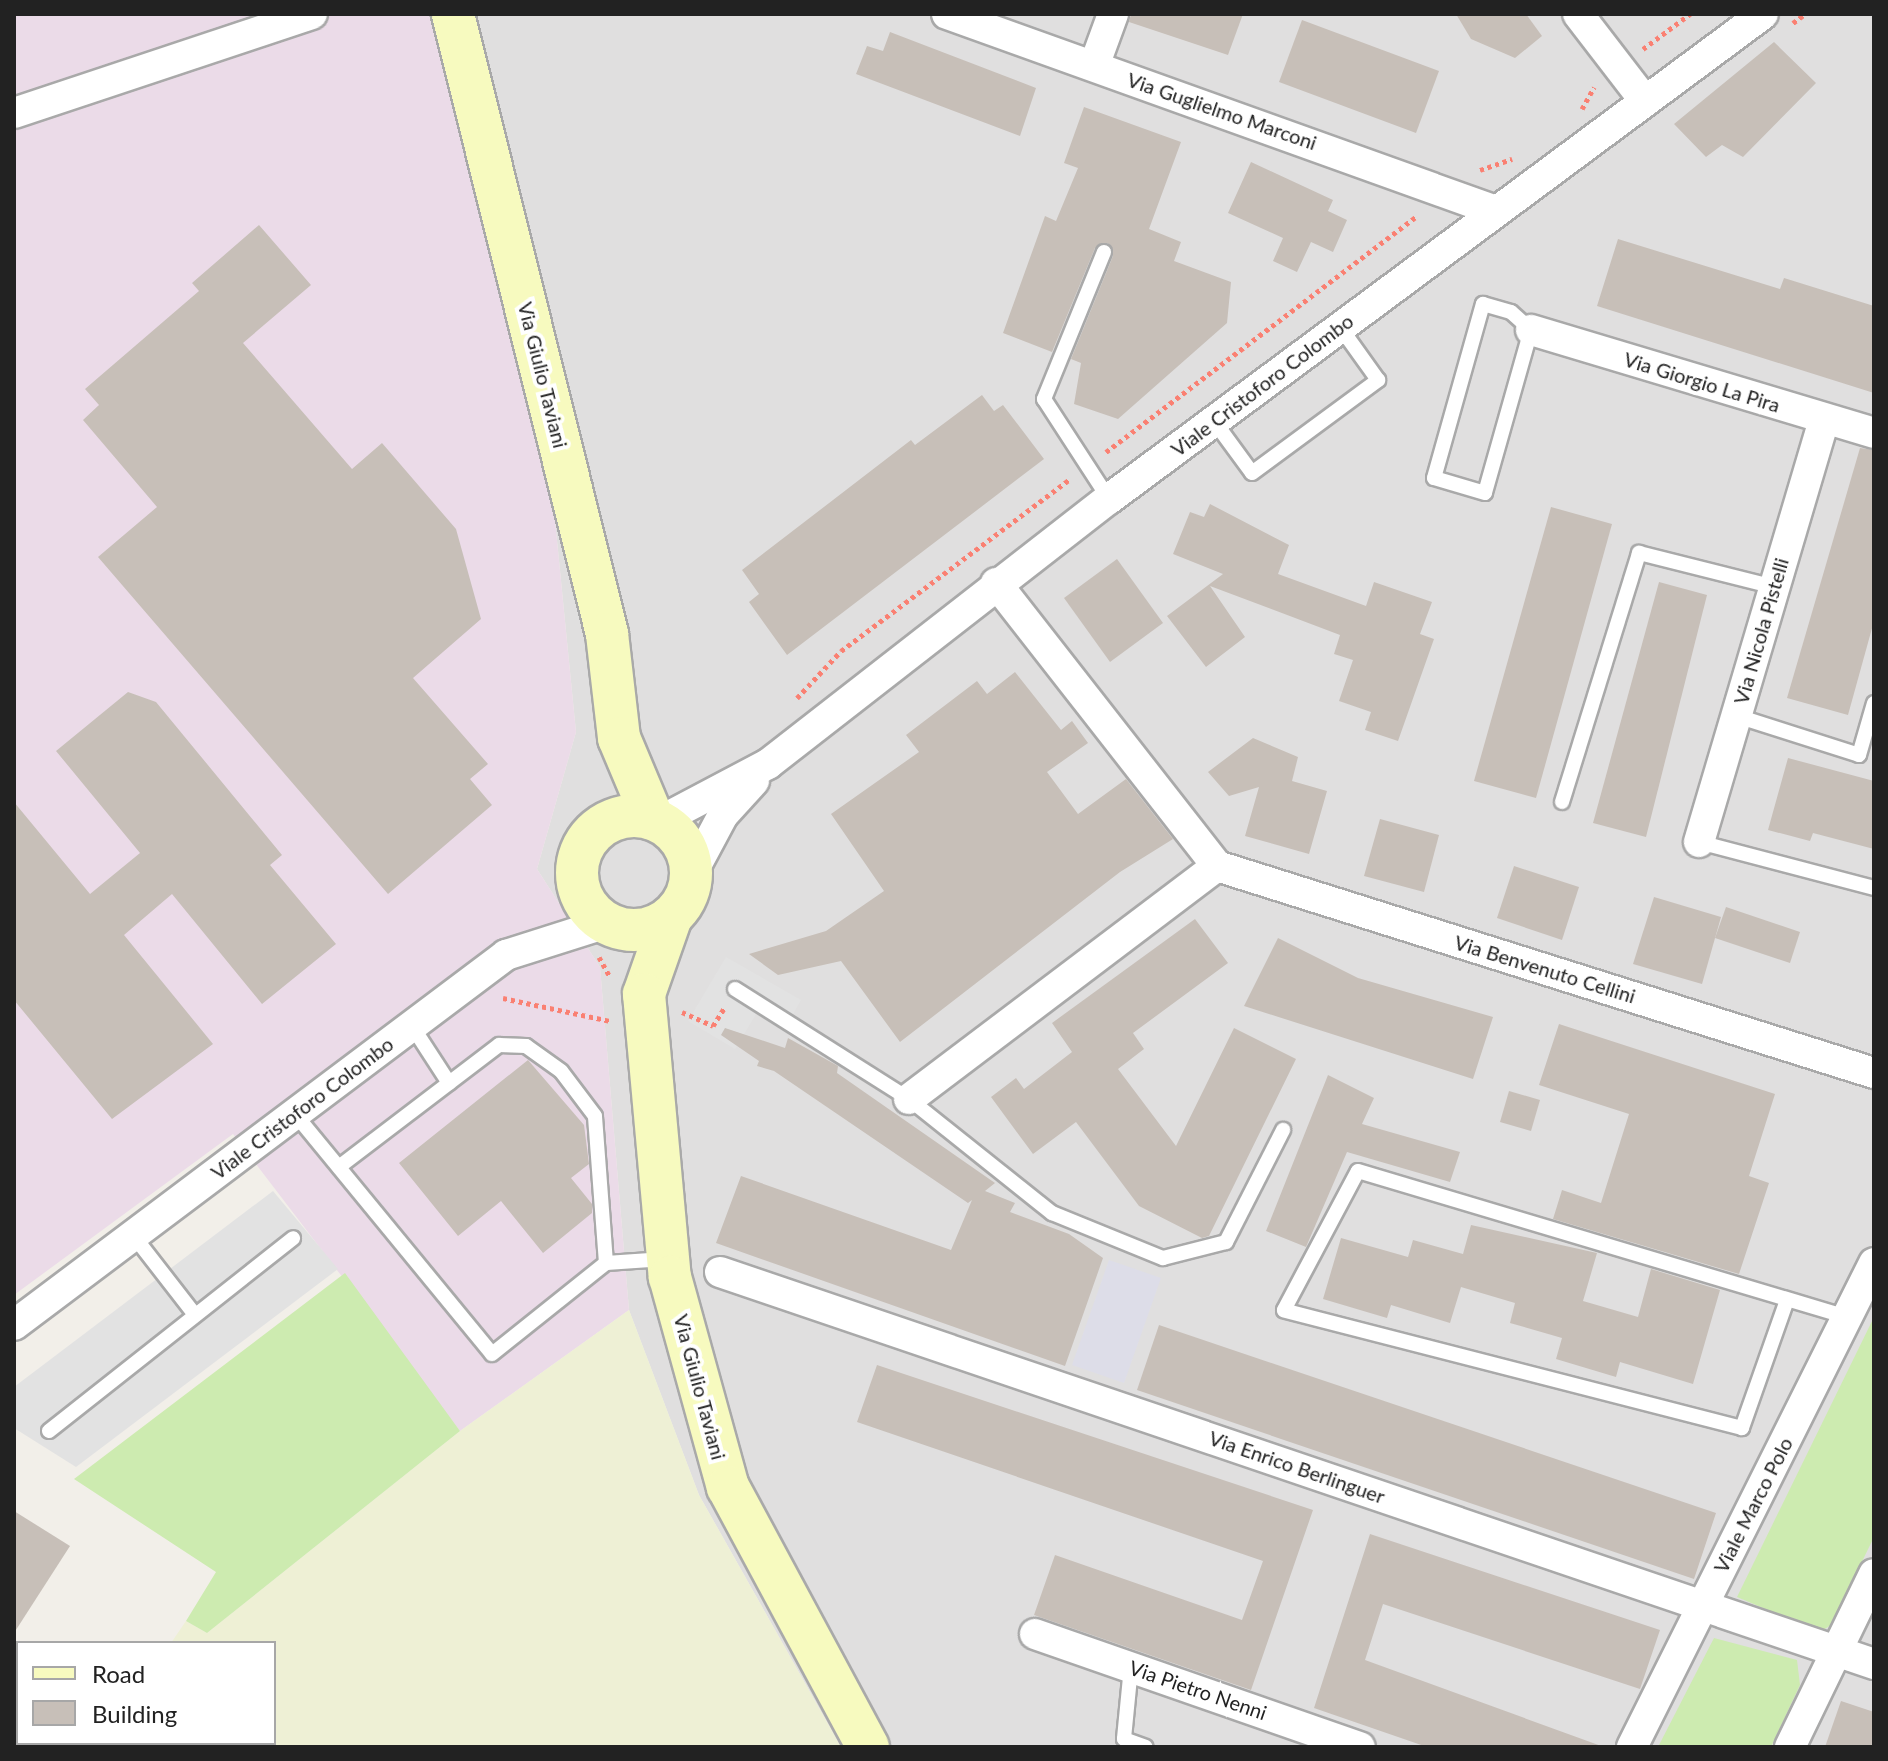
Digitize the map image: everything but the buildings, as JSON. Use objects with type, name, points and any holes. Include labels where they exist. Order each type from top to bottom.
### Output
[{"type":"main road","name":"Via Giulio Taviani","points":[[453,14],[607,634],[619,738],[656,820]]},
{"type":"main road","name":"Via Giulio Taviani","points":[[586,843],[619,738]]},
{"type":"main road","name":"Viale Cristoforo Colombo","points":[[586,843],[610,821],[656,820]]},
{"type":"main road","points":[[656,820],[680,840],[691,875]]},
{"type":"main road","points":[[586,843],[578,885],[586,905],[605,934]]},
{"type":"main road","name":"Viale Cristoforo Colombo","points":[[605,934],[648,929],[671,917],[686,898],[691,875]]},
{"type":"main road","name":"Via Giulio Taviani","points":[[631,1004],[671,917]]},
{"type":"main road","name":"Via Giulio Taviani","points":[[605,934],[631,1004],[669,1259],[728,1487],[868,1747]]},
{"type":"street","points":[[14,113],[312,14]]},
{"type":"street","name":"Via Guglielmo Marconi","points":[[947,14],[1496,211]]},
{"type":"street","points":[[1094,66],[1113,14]]},
{"type":"street","points":[[1578,14],[1645,101]]},
{"type":"street","name":"Viale Cristoforo Colombo","points":[[691,875],[723,815],[768,764],[996,583],[1763,14]]},
{"type":"street","name":"Via Giorgio La Pira","points":[[1531,330],[1874,433]]},
{"type":"street","name":"Via Nicola Pistelli","points":[[1699,842],[1824,419]]},
{"type":"street","points":[[909,1099],[1217,866],[996,583]]},
{"type":"street","name":"Viale Cristoforo Colombo","points":[[656,820],[768,764]]},
{"type":"street","name":"Via Benvenuto Cellini","points":[[1217,866],[1874,1073]]},
{"type":"street","name":"Viale Cristoforo Colombo","points":[[14,1325],[506,955],[605,934]]},
{"type":"street","name":"Viale Marco Polo","points":[[1632,1747],[1874,1263]]},
{"type":"street","name":"Via Enrico Berlinguer","points":[[720,1272],[1874,1664]]},
{"type":"street","points":[[1790,1747],[1874,1574]]},
{"type":"street","name":"Via Pietro Nenni","points":[[1035,1634],[1360,1747]]},
{"type":"lane","points":[[1104,252],[1044,399],[1109,499]]},
{"type":"lane","points":[[1483,304],[1511,312],[1531,330],[1485,493],[1434,478],[1483,304]]},
{"type":"lane","points":[[1214,421],[1252,473],[1378,380],[1340,326]]},
{"type":"lane","points":[[1562,802],[1639,553],[1774,587]]},
{"type":"lane","points":[[1737,716],[1859,755],[1874,703]]},
{"type":"lane","points":[[1699,842],[1874,888]]},
{"type":"lane","points":[[735,989],[909,1099],[1052,1213],[1163,1258],[1226,1242],[1283,1130]]},
{"type":"lane","points":[[412,1026],[449,1083]]},
{"type":"lane","points":[[339,1167],[499,1045],[526,1046],[561,1071],[595,1116],[606,1263]]},
{"type":"lane","points":[[295,1114],[492,1354],[606,1263],[669,1259]]},
{"type":"lane","points":[[1787,1300],[1742,1428],[1284,1310],[1358,1171],[1847,1317]]},
{"type":"lane","points":[[133,1235],[195,1315]]},
{"type":"lane","points":[[49,1431],[293,1238]]},
{"type":"lane","points":[[1131,1667],[1124,1739],[1146,1747]]},
{"type":"path","points":[[1580,117],[1585,95],[1690,14]]},
{"type":"path","points":[[791,704],[841,651],[1449,192],[1491,163],[1526,156]]},
{"type":"path","points":[[605,934],[631,1004]]},
{"type":"path","points":[[500,991],[490,1000],[631,1004],[689,1011],[713,1026],[735,989]]},
{"type":"shaded area","points":[[14,14],[432,14],[551,480],[576,732],[537,869],[600,967],[629,1310],[460,1431],[233,1134],[14,1295]]},
{"type":"shaded area","points":[[432,14],[1874,14],[1874,1747],[841,1747],[699,1495],[629,1310],[600,967],[537,869],[576,732],[551,480]]},
{"type":"shaded area","points":[[726,957],[801,1000],[784,1030],[756,1014],[735,1049],[688,1021]]},
{"type":"shaded area","points":[[273,1191],[338,1269],[76,1467],[14,1428],[14,1387]]},
{"type":"shaded area","points":[[1109,1260],[1161,1278],[1124,1383],[1072,1365]]},
{"type":"green space","points":[[345,1273],[460,1431],[207,1633],[186,1621],[216,1572],[74,1479]]},
{"type":"green space","points":[[629,1310],[699,1495],[841,1747],[100,1747],[276,1745],[276,1641],[172,1641],[186,1621],[207,1633],[460,1431]]},
{"type":"green space","points":[[1874,1317],[1874,1537],[1831,1625],[1820,1632],[1737,1597]]},
{"type":"green space","points":[[1714,1638],[1797,1660],[1800,1685],[1771,1747],[1658,1747]]}]
